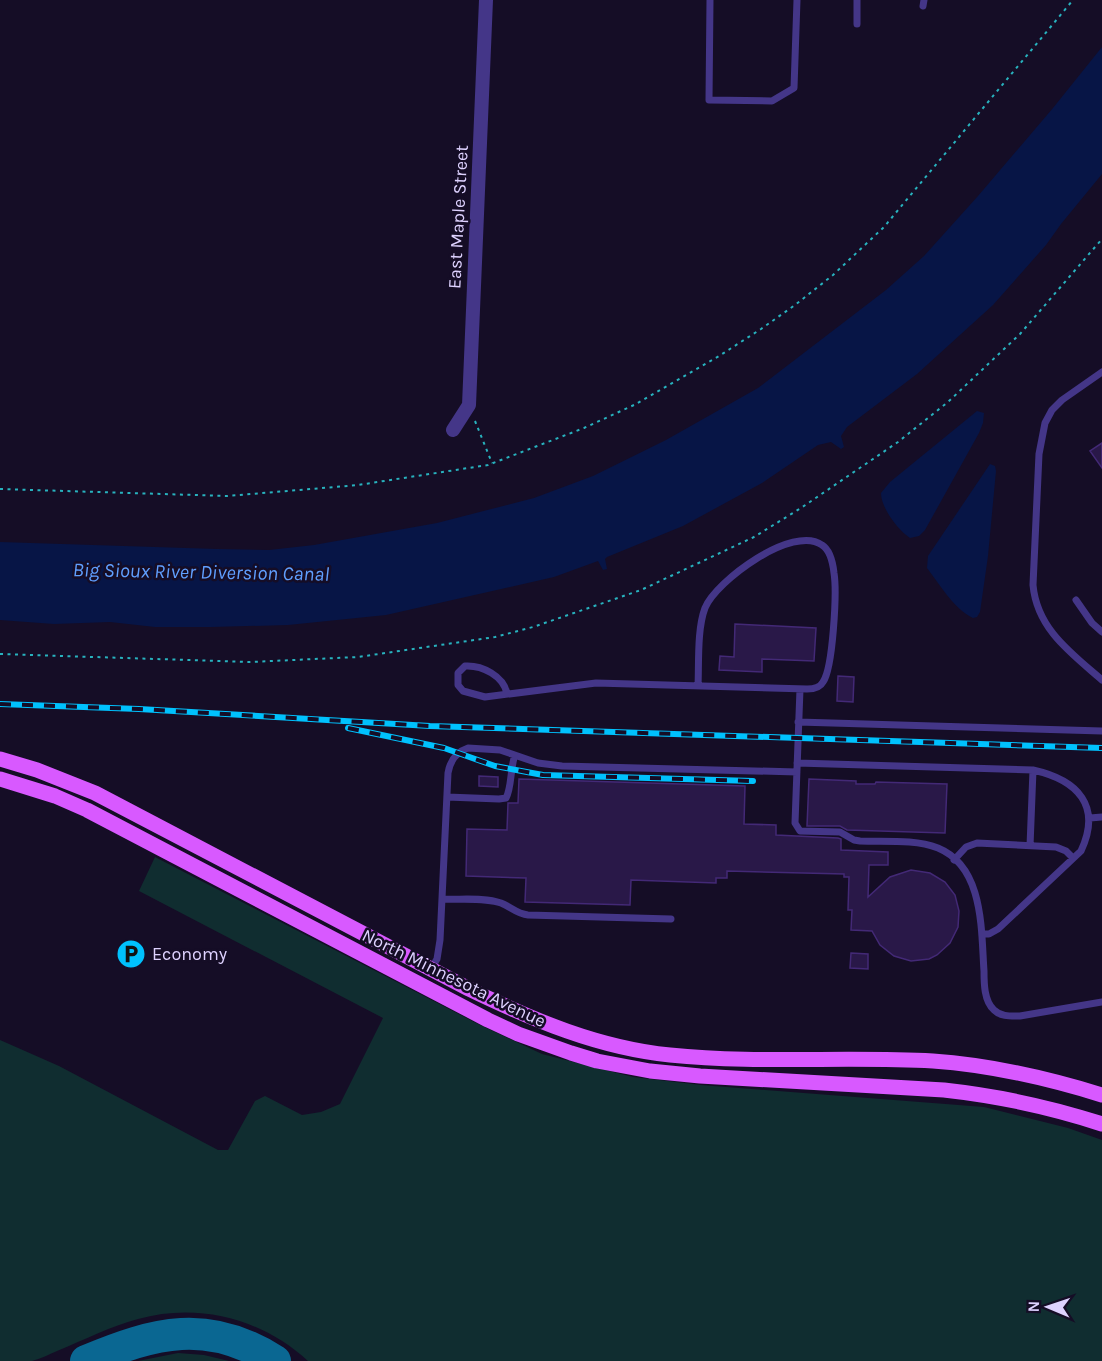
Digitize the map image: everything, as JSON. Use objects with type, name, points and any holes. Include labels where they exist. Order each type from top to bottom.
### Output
[{"type":"main road","name":"North Minnesota Avenue","points":[[0,759],[38,770],[95,793],[500,1004],[559,1029],[597,1041],[643,1051],[703,1057],[958,1063],[1030,1075],[1102,1095]]},
{"type":"main road","name":"North Minnesota Avenue","points":[[0,779],[55,796],[87,810],[488,1020],[518,1034],[571,1053],[625,1067],[672,1074],[944,1090],[977,1094],[1040,1106],[1102,1124]]},
{"type":"street","name":"East Maple Street","points":[[469,405],[486,0]]},
{"type":"street","points":[[453,430],[469,405]]},
{"type":"lane","points":[[710,0],[709,100],[772,101],[794,88],[797,0]]},
{"type":"lane","points":[[857,0],[857,24]]},
{"type":"lane","points":[[1102,372],[1062,400],[1052,410],[1045,423],[1039,454],[1033,585],[1034,601],[1049,630],[1102,680]]},
{"type":"lane","points":[[507,694],[501,680],[481,668],[465,666],[458,673],[458,685],[469,694],[485,697],[596,683],[698,686],[800,689],[819,687],[829,669],[835,584],[827,550],[821,544],[801,540],[782,545],[759,558],[720,586],[710,598],[702,623],[698,686]]},
{"type":"lane","points":[[1076,600],[1092,623],[1102,632]]},
{"type":"lane","points":[[800,689],[795,822],[800,831],[840,832],[860,841],[928,845],[940,849],[954,860],[966,873],[973,887],[979,908],[986,993],[993,1009],[999,1013],[1007,1016],[1020,1016],[1102,1002]]},
{"type":"lane","points":[[798,722],[1102,731]]},
{"type":"lane","points":[[431,969],[438,952],[450,765],[453,758],[464,749],[500,750],[538,763],[562,766],[797,772]]},
{"type":"lane","points":[[447,797],[506,798],[509,793],[510,769],[515,754]]},
{"type":"lane","points":[[797,763],[1033,770],[1065,780],[1078,791],[1088,805],[1090,818],[1089,835],[1081,851],[998,929],[989,934],[982,934]]},
{"type":"lane","points":[[1030,846],[1033,770]]},
{"type":"lane","points":[[1090,818],[1102,817]]},
{"type":"lane","points":[[954,860],[966,847],[977,843],[1061,848],[1073,858]]},
{"type":"lane","points":[[442,899],[501,903],[521,914],[528,915],[671,920]]},
{"type":"path","points":[[0,489],[227,496],[357,485],[492,463],[584,428],[634,405],[719,356],[795,305],[833,274],[884,227],[925,181],[1073,0]]},
{"type":"path","points":[[0,654],[250,662],[358,657],[495,637],[641,590],[754,537],[898,442],[948,402],[1020,334],[1102,239]]},
{"type":"path","points":[[469,405],[492,463]]},
{"type":"green space","points":[[155,857],[480,1025],[542,1054],[633,1077],[701,1085],[984,1107],[1068,1128],[1102,1140],[1102,1361],[308,1361],[271,1334],[250,1325],[229,1318],[184,1312],[161,1314],[128,1322],[32,1361],[0,1361],[0,1040],[59,1066],[218,1150],[228,1150],[255,1101],[265,1096],[302,1115],[321,1112],[340,1104],[383,1018],[139,891]]},
{"type":"green space","points":[[178,1353],[204,1355],[229,1361],[138,1361]]},
{"type":"water","name":"Big Sioux River Diversion Canal","points":[[1102,47],[1102,174],[1046,245],[993,305],[917,374],[847,427],[841,436],[844,447],[841,449],[831,442],[818,445],[762,483],[683,526],[607,557],[605,559],[607,569],[603,570],[598,561],[554,577],[386,615],[288,625],[211,627],[155,627],[110,622],[54,624],[0,620],[0,542],[269,550],[314,545],[437,523],[534,498],[593,476],[666,440],[758,388],[886,290],[924,256],[1053,108]]},
{"type":"water","points":[[977,411],[984,413],[979,433],[925,530],[919,536],[910,538],[891,518],[881,493],[890,482]]},
{"type":"water","points":[[990,464],[995,466],[996,471],[988,556],[980,612],[977,617],[973,618],[953,603],[942,589],[927,568],[928,556]]},
{"type":"building","points":[[1102,443],[1102,468],[1090,451]]},
{"type":"building","points":[[735,624],[816,628],[814,661],[762,659],[762,672],[719,670],[720,656],[734,657]]},
{"type":"building","points":[[838,676],[854,677],[853,702],[837,701]]},
{"type":"building","points":[[479,776],[498,777],[498,787],[479,786]]},
{"type":"building","points":[[519,779],[745,786],[744,824],[776,825],[776,835],[838,838],[841,839],[841,850],[888,852],[888,865],[869,865],[868,897],[890,877],[911,870],[930,873],[945,882],[955,895],[959,911],[958,927],[950,943],[929,959],[911,961],[894,956],[880,945],[872,931],[851,930],[852,910],[848,910],[849,877],[844,877],[844,874],[727,871],[727,878],[716,878],[716,883],[631,880],[630,905],[525,902],[526,878],[466,876],[467,829],[507,830],[508,803],[518,803]]},
{"type":"building","points":[[809,779],[856,781],[856,784],[875,784],[876,782],[947,784],[945,833],[847,830],[840,826],[807,826]]},
{"type":"building","points":[[851,953],[868,954],[868,969],[850,968]]},
{"type":"taxiway","points":[[86,1361],[135,1343],[181,1334],[204,1334],[227,1339],[250,1347],[275,1361]]},
{"type":"railway","points":[[0,704],[139,709],[430,726],[1102,748]]},
{"type":"railway","points":[[348,728],[444,748],[495,766],[543,775],[753,781]]},
{"type":"place","name":"Economy","points":[[131,954]]}]
